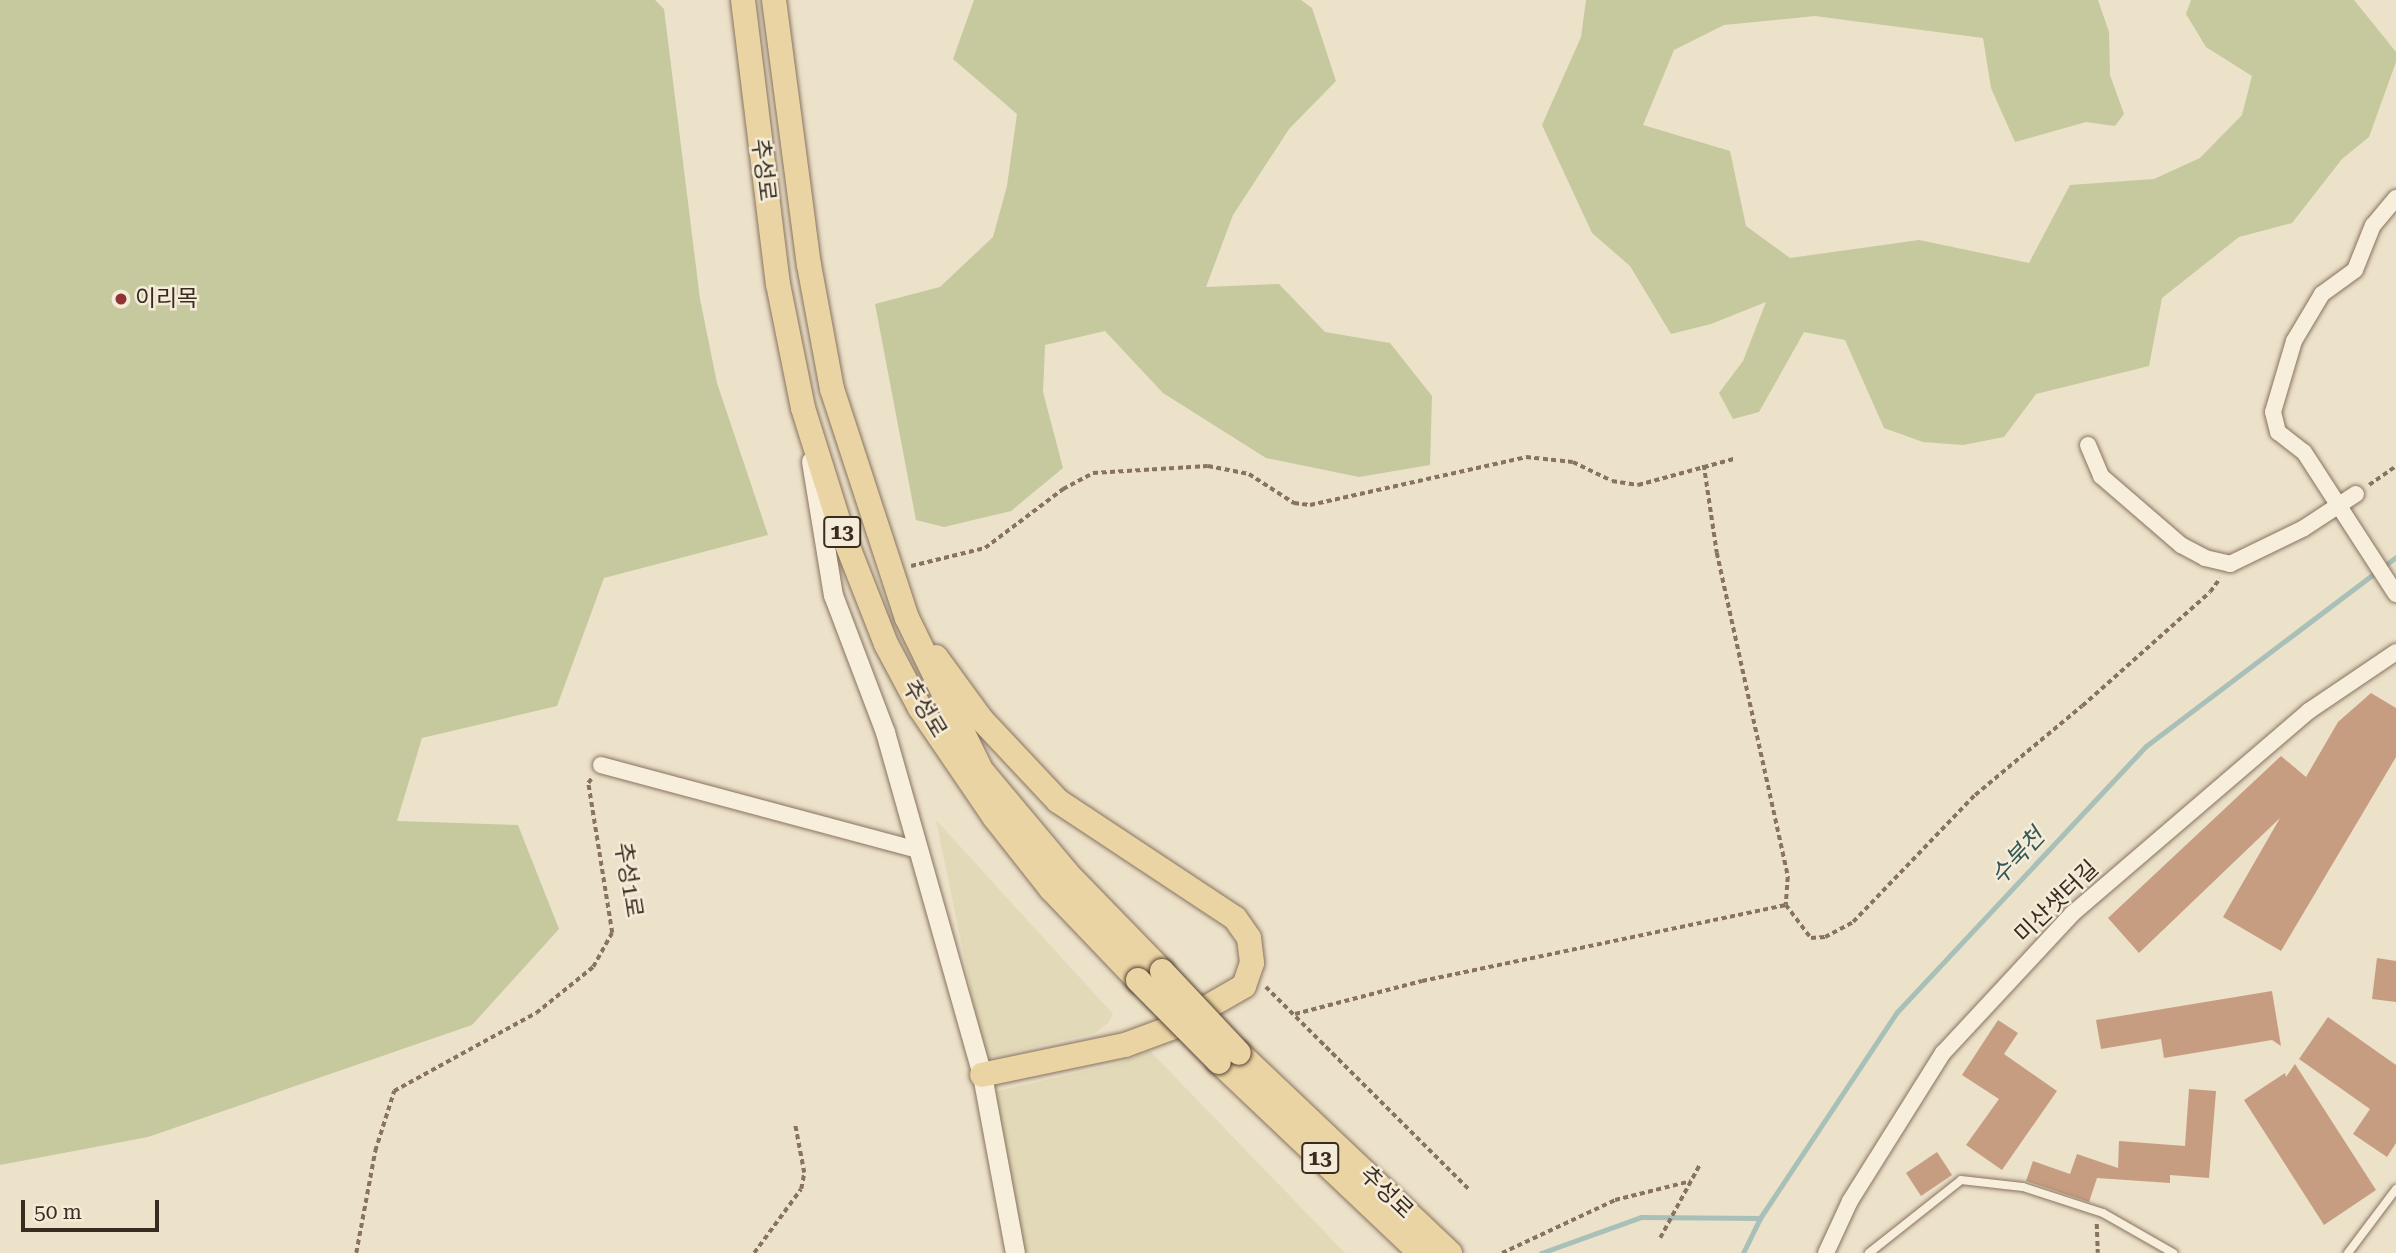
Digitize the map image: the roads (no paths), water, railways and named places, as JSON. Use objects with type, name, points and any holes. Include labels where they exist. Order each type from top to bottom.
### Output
[{"type":"main road","name":"추성로","points":[[774,0],[809,265],[832,389],[906,618],[981,770],[1150,975],[1229,1058],[1426,1245],[1450,1253]]},
{"type":"main road","name":"추성로","points":[[743,2],[778,285],[803,408],[841,529],[886,643],[920,708],[1051,889],[1150,975]]},
{"type":"main road","points":[[906,618],[982,720],[1058,801],[1235,918],[1249,938],[1248,980],[1171,1028],[1125,1045],[982,1075]]},
{"type":"street","points":[[2396,198],[2373,225],[2355,270],[2322,294],[2294,341],[2273,412],[2278,432],[2304,452],[2340,513],[2396,594]]},
{"type":"street","points":[[803,408],[833,595],[886,732],[915,849],[982,1075],[1015,1253]]},
{"type":"street","points":[[2088,445],[2101,476],[2182,545],[2205,558],[2230,564],[2340,513],[2356,494]]},
{"type":"street","name":"미산샛터길","points":[[1826,1253],[1850,1201],[1943,1053],[2071,915],[2309,710],[2396,652]]},
{"type":"street","points":[[601,765],[915,849]]},
{"type":"lane","points":[[1869,1253],[1961,1180],[2023,1187],[2096,1211],[2173,1253]]},
{"type":"lane","points":[[2348,1253],[2396,1189]]},
{"type":"waterway","name":"수북천","points":[[1743,1253],[1760,1218],[1897,1012],[2146,746],[2396,557]]},
{"type":"waterway","points":[[1541,1253],[1641,1217],[1760,1218]]},
{"type":"place","name":"이리목","points":[[121,299]]}]
